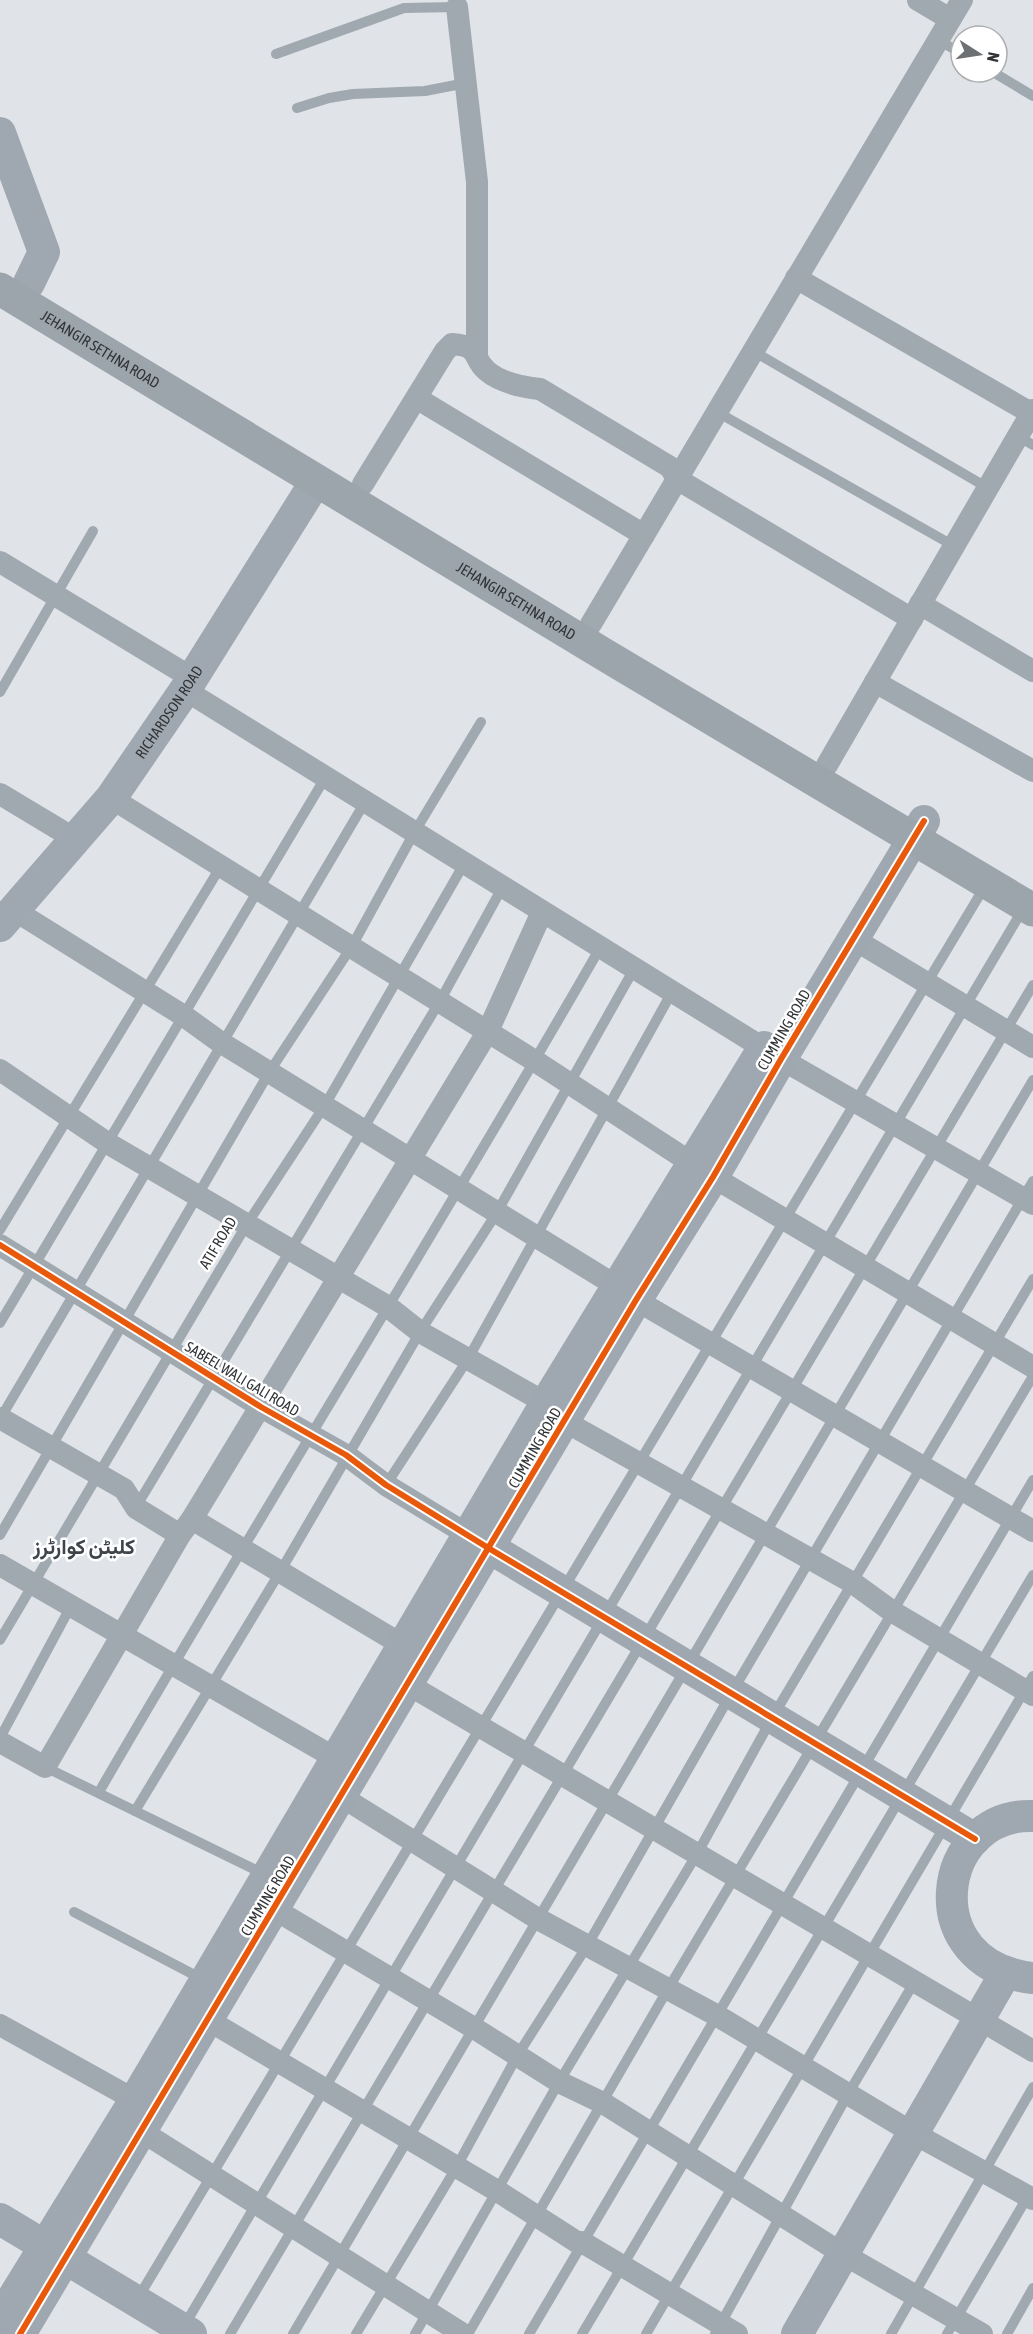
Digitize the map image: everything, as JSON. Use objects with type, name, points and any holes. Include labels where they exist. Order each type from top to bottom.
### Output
[{"type":"highway","name":"JEHANGIR SETHNA ROAD","points":[[0,266],[14,286],[316,481],[909,824],[1030,901]]},
{"type":"highway","name":"JEHANGIR SETHNA ROAD","points":[[14,286],[363,484],[827,765],[986,883],[1030,901]]},
{"type":"street","points":[[591,624],[956,10],[918,0]]},
{"type":"street","points":[[457,7],[477,182],[477,354]]},
{"type":"street","points":[[0,133],[44,252],[14,286]]},
{"type":"street","points":[[796,278],[1032,411],[1025,441],[988,488],[827,765]]},
{"type":"street","points":[[363,484],[418,399],[445,351],[452,344],[467,346],[477,354],[485,370],[518,386],[540,389],[670,467],[677,479],[916,611],[1033,671]]},
{"type":"street","points":[[418,399],[644,534]]},
{"type":"street","name":"RICHARDSON ROAD","points":[[7,918],[111,798],[188,684],[316,481]]},
{"type":"street","points":[[0,562],[56,596],[326,778],[502,888],[895,1126],[979,1172],[1030,1195]]},
{"type":"street","points":[[875,682],[1033,771]]},
{"type":"street","points":[[0,794],[75,839]]},
{"type":"street","points":[[111,798],[535,1060],[703,1170],[1033,1367]]},
{"type":"street","name":"CUMMING ROAD","points":[[772,1053],[852,938],[909,824]]},
{"type":"street","name":"CUMMING ROAD","points":[[0,2319],[54,2252],[141,2131],[409,1685],[480,1542],[555,1412],[703,1170],[909,824]]},
{"type":"street","points":[[0,1740],[45,1767],[186,1527],[488,1031],[542,912]]},
{"type":"street","points":[[7,918],[145,992],[220,1042],[270,1071],[496,1214],[710,1343],[1033,1531]]},
{"type":"street","points":[[852,938],[1033,1047]]},
{"type":"street","points":[[0,1070],[109,1144],[387,1306],[420,1332],[638,1463],[853,1583],[893,1612],[939,1639],[1030,1687]]},
{"type":"street","name":"SABEEL WALI GALI ROAD","points":[[0,1245],[261,1407],[346,1455],[386,1485],[480,1542]]},
{"type":"street","points":[[0,1418],[124,1489],[136,1508],[241,1548],[405,1646]]},
{"type":"street","points":[[480,1542],[975,1839]]},
{"type":"street","name":"CUMMING ROAD","points":[[20,2334],[54,2252],[135,2100],[266,1875],[405,1646],[480,1542]]},
{"type":"street","points":[[0,1565],[337,1758]]},
{"type":"street","points":[[409,1685],[1033,2050]]},
{"type":"street","points":[[342,1797],[538,1919],[716,2015],[984,2174],[1031,2194]]},
{"type":"street","points":[[797,2334],[979,2018],[1019,1976],[981,1961],[963,1940],[953,1915],[951,1887],[959,1861],[975,1839],[997,1824],[1022,1816],[1033,1816]]},
{"type":"street","points":[[274,1909],[474,2028],[559,2082],[603,2103],[843,2254],[914,2295],[952,2327],[982,2334]]},
{"type":"street","points":[[208,2020],[499,2192],[536,2218],[622,2266],[724,2331]]},
{"type":"street","points":[[0,2025],[135,2100]]},
{"type":"street","points":[[141,2131],[292,2229],[463,2334]]},
{"type":"street","points":[[0,2219],[184,2332]]},
{"type":"lane","points":[[276,54],[403,4],[457,7]]},
{"type":"lane","points":[[938,40],[949,46]]},
{"type":"lane","points":[[1009,82],[1033,96]]},
{"type":"lane","points":[[297,108],[329,98],[353,94],[426,92],[466,83]]},
{"type":"lane","points":[[753,351],[988,488]]},
{"type":"lane","points":[[717,412],[954,546]]},
{"type":"lane","points":[[0,692],[93,531]]},
{"type":"lane","points":[[0,1535],[270,1071],[352,946],[414,833],[481,722]]},
{"type":"lane","points":[[0,1323],[326,778]]},
{"type":"lane","points":[[0,1418],[76,1294],[220,1042],[300,914],[365,802]]},
{"type":"lane","name":"ATIF ROAD","points":[[0,1640],[247,1224],[324,1105],[401,978],[464,864]]},
{"type":"lane","points":[[0,1230],[221,866]]},
{"type":"lane","points":[[136,2301],[986,883]]},
{"type":"lane","points":[[136,1508],[361,1129],[440,1001],[502,888]]},
{"type":"lane","points":[[184,2332],[256,2205],[455,1868],[1030,901]]},
{"type":"lane","points":[[99,1792],[241,1548],[459,1190],[600,948]]},
{"type":"lane","points":[[135,1811],[280,1572],[346,1455],[420,1332],[496,1214],[634,969]]},
{"type":"lane","points":[[230,2334],[1033,985]]},
{"type":"lane","points":[[386,1485],[468,1359],[534,1236],[609,1108],[672,992]]},
{"type":"lane","points":[[293,2334],[1033,1080]]},
{"type":"lane","points":[[356,2334],[456,2168],[517,2056],[587,1946],[879,1441],[1030,1195]]},
{"type":"lane","points":[[415,2334],[499,2192],[559,2082],[697,1854],[772,1718],[1033,1279]]},
{"type":"lane","points":[[468,2334],[668,1989],[816,1744],[1033,1376]]},
{"type":"lane","points":[[529,2334],[580,2244],[648,2133],[1033,1480]]},
{"type":"lane","points":[[582,2334],[1033,1575]]},
{"type":"lane","points":[[0,1740],[71,1606]]},
{"type":"lane","points":[[646,2334],[946,1822],[1030,1687]]},
{"type":"lane","points":[[45,1767],[266,1875]]},
{"type":"lane","points":[[74,1912],[205,1980]]},
{"type":"lane","points":[[724,2331],[782,2216],[848,2094],[915,1981]]},
{"type":"lane","points":[[891,2334],[1033,2087]]},
{"type":"lane","points":[[952,2327],[1031,2194]]},
{"type":"lane","points":[[1007,2334],[1033,2288]]},
{"type":"cycle path","points":[[20,2334],[924,821]]},
{"type":"cycle path","points":[[0,1245],[261,1407],[346,1455],[386,1485],[490,1549],[975,1839]]},
{"type":"district","name":"کلیٹن کوارٹرز","points":[[84,1547]]}]
